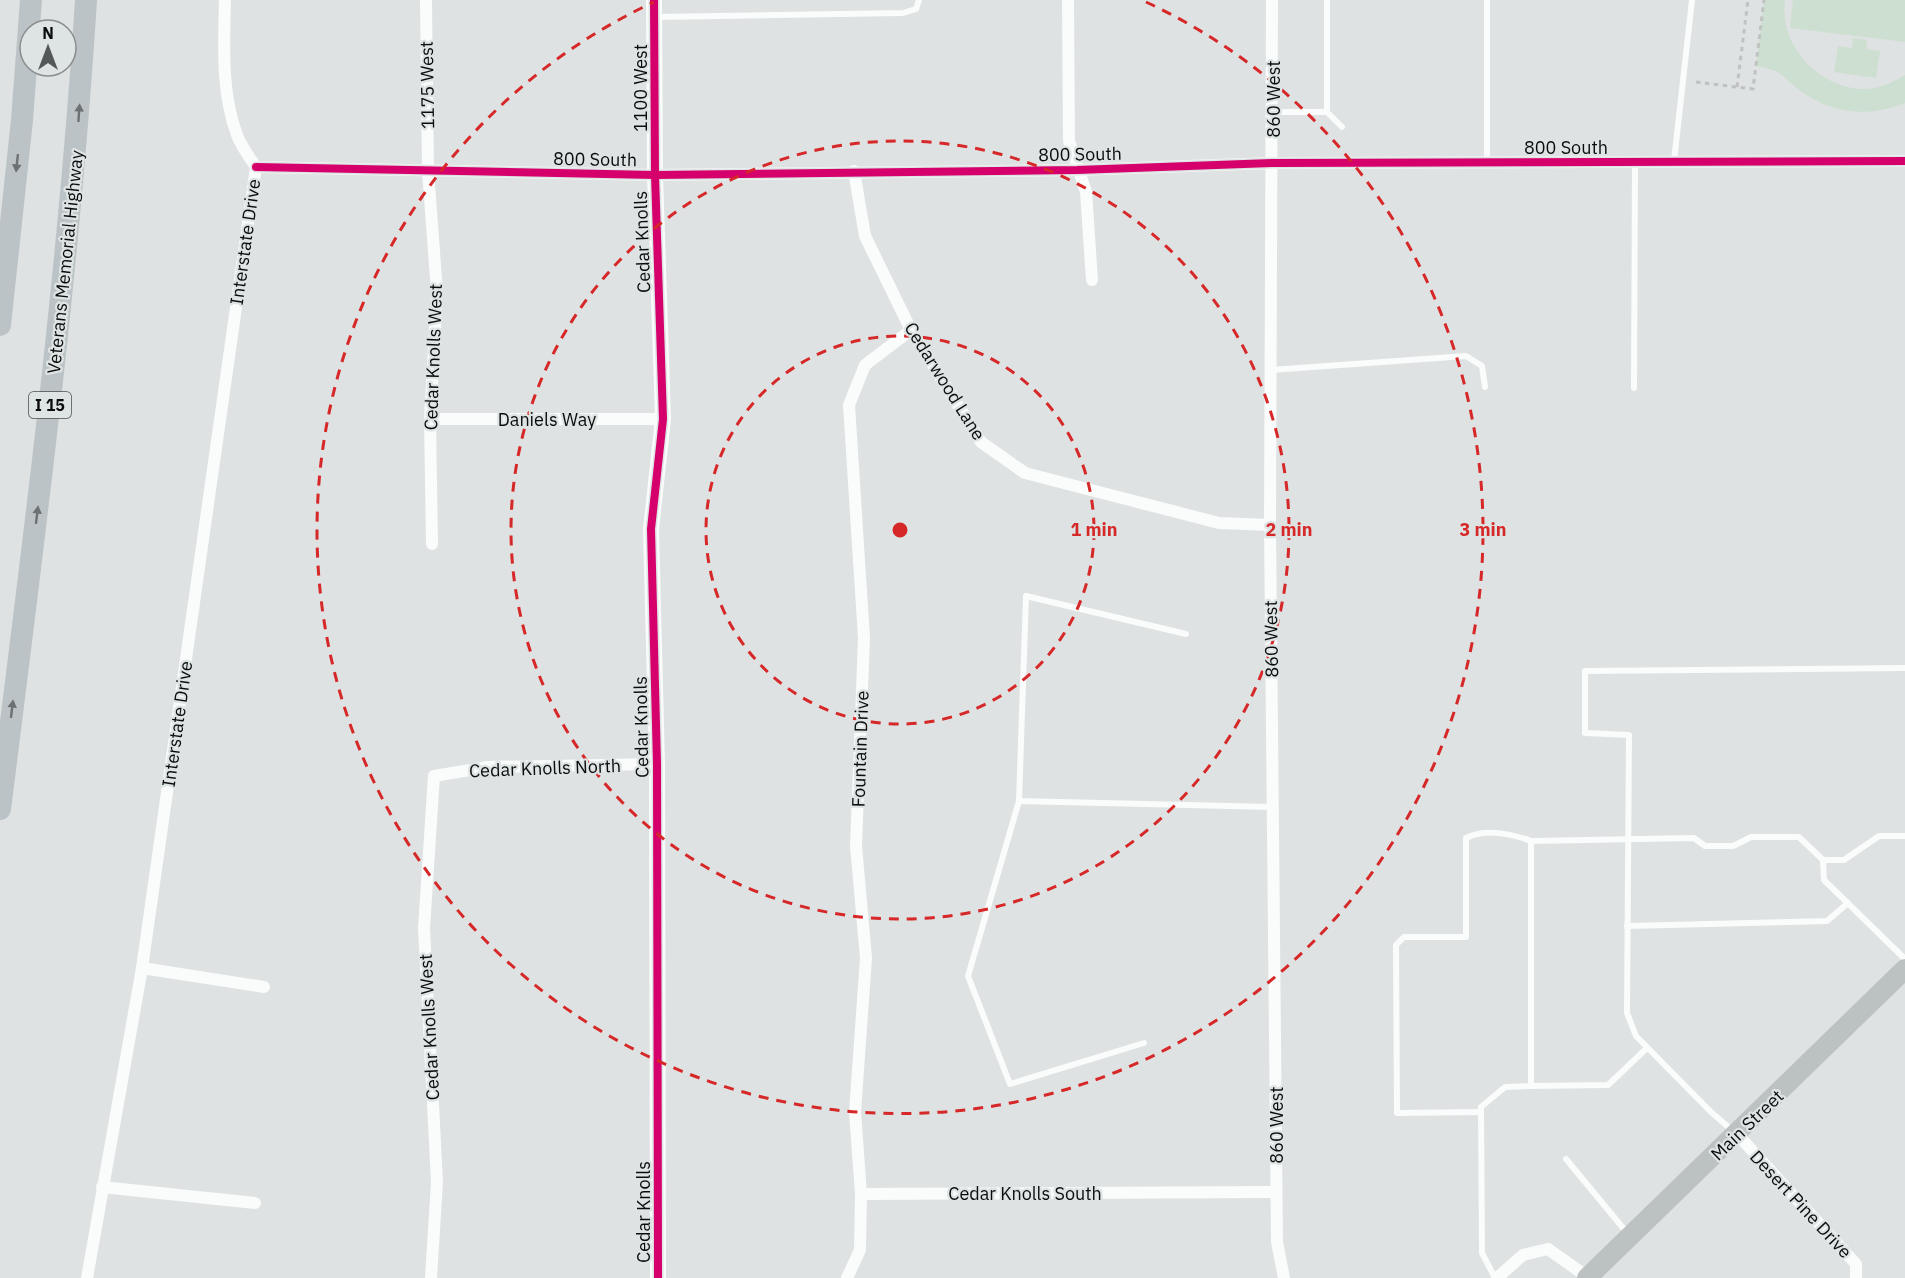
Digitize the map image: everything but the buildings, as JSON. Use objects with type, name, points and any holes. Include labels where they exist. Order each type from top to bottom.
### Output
[{"type":"highway","points":[[0,325],[22,120],[31,0]]},
{"type":"highway","name":"Veterans Memorial Highway","points":[[0,808],[54,378],[78,129],[86,0]]},
{"type":"main road","name":"Main Street","points":[[1588,1278],[1905,969]]},
{"type":"street","points":[[225,0],[224,52],[227,102],[237,137],[256,167]]},
{"type":"street","name":"1175 West","points":[[426,0],[428,171]]},
{"type":"street","points":[[1068,0],[1069,141],[1086,192],[1092,280]]},
{"type":"street","name":"860 West","points":[[1272,0],[1270,525],[1276,1192],[1277,1242],[1284,1278]]},
{"type":"street","name":"1100 West","points":[[654,8],[655,175]]},
{"type":"street","name":"800 South","points":[[256,167],[655,175],[1077,170],[1273,163],[1905,161]]},
{"type":"street","name":"Interstate Drive","points":[[87,1278],[142,968],[256,167]]},
{"type":"street","name":"Cedar Knolls West","points":[[428,171],[437,292],[430,419],[432,544]]},
{"type":"street","name":"Cedarwood Lane","points":[[854,171],[865,236],[912,330],[981,442],[1024,473],[1219,523],[1270,525]]},
{"type":"street","name":"Cedar Knolls","points":[[655,175],[663,419],[651,529],[657,764],[658,1278]]},
{"type":"street","name":"Fountain Drive","points":[[861,1194],[855,1112],[866,958],[856,846],[864,638],[849,405],[865,365],[912,330]]},
{"type":"street","name":"Daniels Way","points":[[430,419],[663,419]]},
{"type":"street","name":"Cedar Knolls North","points":[[434,776],[488,767],[657,764]]},
{"type":"street","name":"Cedar Knolls West","points":[[431,1278],[437,1182],[424,928],[434,776]]},
{"type":"street","points":[[142,968],[264,987]]},
{"type":"street","name":"Desert Pine Drive","points":[[1737,1134],[1856,1264],[1856,1278]]},
{"type":"street","points":[[102,1187],[255,1203]]},
{"type":"street","name":"Cedar Knolls South","points":[[861,1194],[1276,1192]]},
{"type":"street","points":[[847,1278],[860,1250],[861,1194]]},
{"type":"street","points":[[1496,1278],[1523,1255],[1548,1249],[1588,1278]]},
{"type":"lane","points":[[654,8],[903,14],[916,9],[919,0]]},
{"type":"lane","points":[[1327,0],[1327,112]]},
{"type":"lane","points":[[1487,0],[1487,162]]},
{"type":"lane","points":[[1674,162],[1692,0]]},
{"type":"lane","points":[[1273,112],[1327,112],[1342,127]]},
{"type":"lane","points":[[1634,388],[1635,162]]},
{"type":"lane","points":[[1271,370],[1466,356],[1482,366],[1485,387]]},
{"type":"lane","points":[[1144,1043],[1010,1084],[968,976],[1019,801],[1026,596],[1186,634]]},
{"type":"lane","points":[[1737,1134],[1711,1112],[1636,1036],[1627,1013],[1629,735],[1585,733],[1586,670],[1905,668]]},
{"type":"lane","points":[[1019,801],[1274,807]]},
{"type":"lane","points":[[1481,1112],[1397,1113],[1396,945],[1404,937],[1466,937],[1466,838],[1473,834],[1514,834],[1531,841],[1694,838],[1705,846],[1733,846],[1751,837],[1799,837],[1823,860],[1824,880],[1905,959]]},
{"type":"lane","points":[[1823,860],[1844,860],[1879,836],[1905,836]]},
{"type":"lane","points":[[1531,841],[1531,1086]]},
{"type":"lane","points":[[1628,926],[1827,921],[1848,903]]},
{"type":"lane","points":[[1496,1278],[1482,1253],[1481,1107],[1505,1087],[1608,1085],[1647,1048]]},
{"type":"lane","points":[[1566,1159],[1630,1237]]},
{"type":"path","points":[[1737,87],[1748,0]]},
{"type":"path","points":[[1696,82],[1753,89],[1764,0]]},
{"type":"green space","points":[[1764,0],[1785,0],[1788,32],[1804,60],[1816,71],[1845,86],[1861,89],[1884,85],[1905,75],[1905,103],[1877,111],[1837,109],[1799,90],[1777,72],[1756,66]]},
{"type":"green space","points":[[1793,0],[1905,0],[1905,42],[1790,28]]},
{"type":"green space","points":[[1853,38],[1867,40],[1866,49],[1880,51],[1876,78],[1834,72],[1838,46],[1852,48]]},
{"type":"cycle path","points":[[654,0],[655,175],[663,419],[651,529],[657,764],[658,1278]]},
{"type":"cycle path","points":[[256,167],[655,175],[1077,170],[1273,163],[1905,161]]}]
